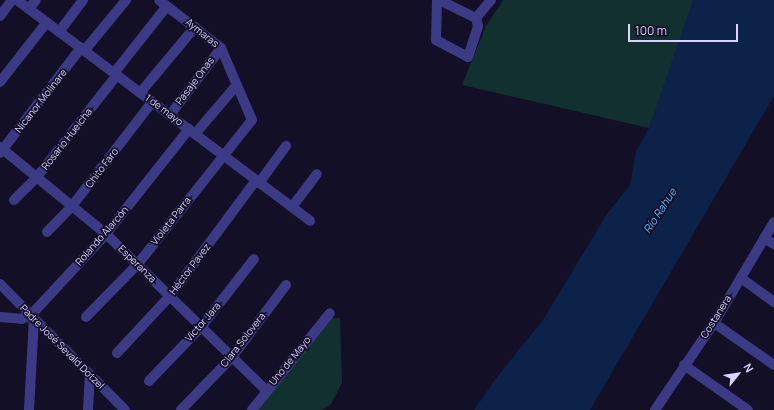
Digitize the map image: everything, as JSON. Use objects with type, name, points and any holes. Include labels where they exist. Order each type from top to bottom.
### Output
[{"type":"street","points":[[0,16],[12,0]]},
{"type":"street","name":"1 de mayo","points":[[17,0],[310,221]]},
{"type":"street","points":[[29,9],[36,0]]},
{"type":"street","points":[[59,32],[83,0]]},
{"type":"street","name":"Nicanor Molinare","points":[[1,149],[126,0]]},
{"type":"street","points":[[438,0],[476,18],[478,26],[468,57],[436,40],[438,0]]},
{"type":"street","points":[[476,18],[491,0]]},
{"type":"street","name":"Aymaras","points":[[163,3],[221,48],[236,86],[252,120]]},
{"type":"street","name":"Rosario Hueicha","points":[[14,200],[37,177],[115,74],[163,3]]},
{"type":"street","points":[[0,82],[47,22]]},
{"type":"street","points":[[140,92],[194,27]]},
{"type":"street","name":"Pasaje Onas","points":[[170,115],[221,48]]},
{"type":"street","name":"Rolando Alarcón","points":[[32,317],[106,234],[192,132],[236,86]]},
{"type":"street","name":"Chito Faro","points":[[47,232],[72,206],[152,102]]},
{"type":"street","name":"Violeta Parra","points":[[86,317],[137,265],[222,155],[252,120]]},
{"type":"street","name":"Héctor Pavez","points":[[117,353],[170,296],[286,146]]},
{"type":"street","name":"Esperanza","points":[[1,149],[106,234],[266,390]]},
{"type":"street","points":[[292,207],[317,174]]},
{"type":"street","name":"Costanera","points":[[656,410],[684,365],[714,324],[774,222]]},
{"type":"street","points":[[764,238],[774,244]]},
{"type":"street","name":"Víctor Jara","points":[[149,381],[201,326],[254,259]]},
{"type":"street","points":[[740,278],[774,302]]},
{"type":"street","name":"Padre José Sevald Dotzel","points":[[0,284],[125,410]]},
{"type":"street","name":"Clara Solovera","points":[[181,410],[232,357],[286,285]]},
{"type":"street","name":"Uno de Mayo","points":[[252,410],[266,390],[330,313]]},
{"type":"street","points":[[0,317],[22,319],[32,317],[29,410]]},
{"type":"street","points":[[714,324],[774,366]]},
{"type":"street","points":[[684,365],[748,410]]},
{"type":"street","points":[[88,410],[90,374]]},
{"type":"green space","points":[[503,0],[698,0],[649,128],[462,85],[486,26]]},
{"type":"green space","points":[[330,318],[340,318],[342,383],[331,404],[322,410],[257,410]]},
{"type":"water","name":"Río Rahue","points":[[693,0],[774,0],[774,96],[590,410],[474,410],[497,377],[543,320],[607,214],[630,185],[636,151],[649,128]]}]
